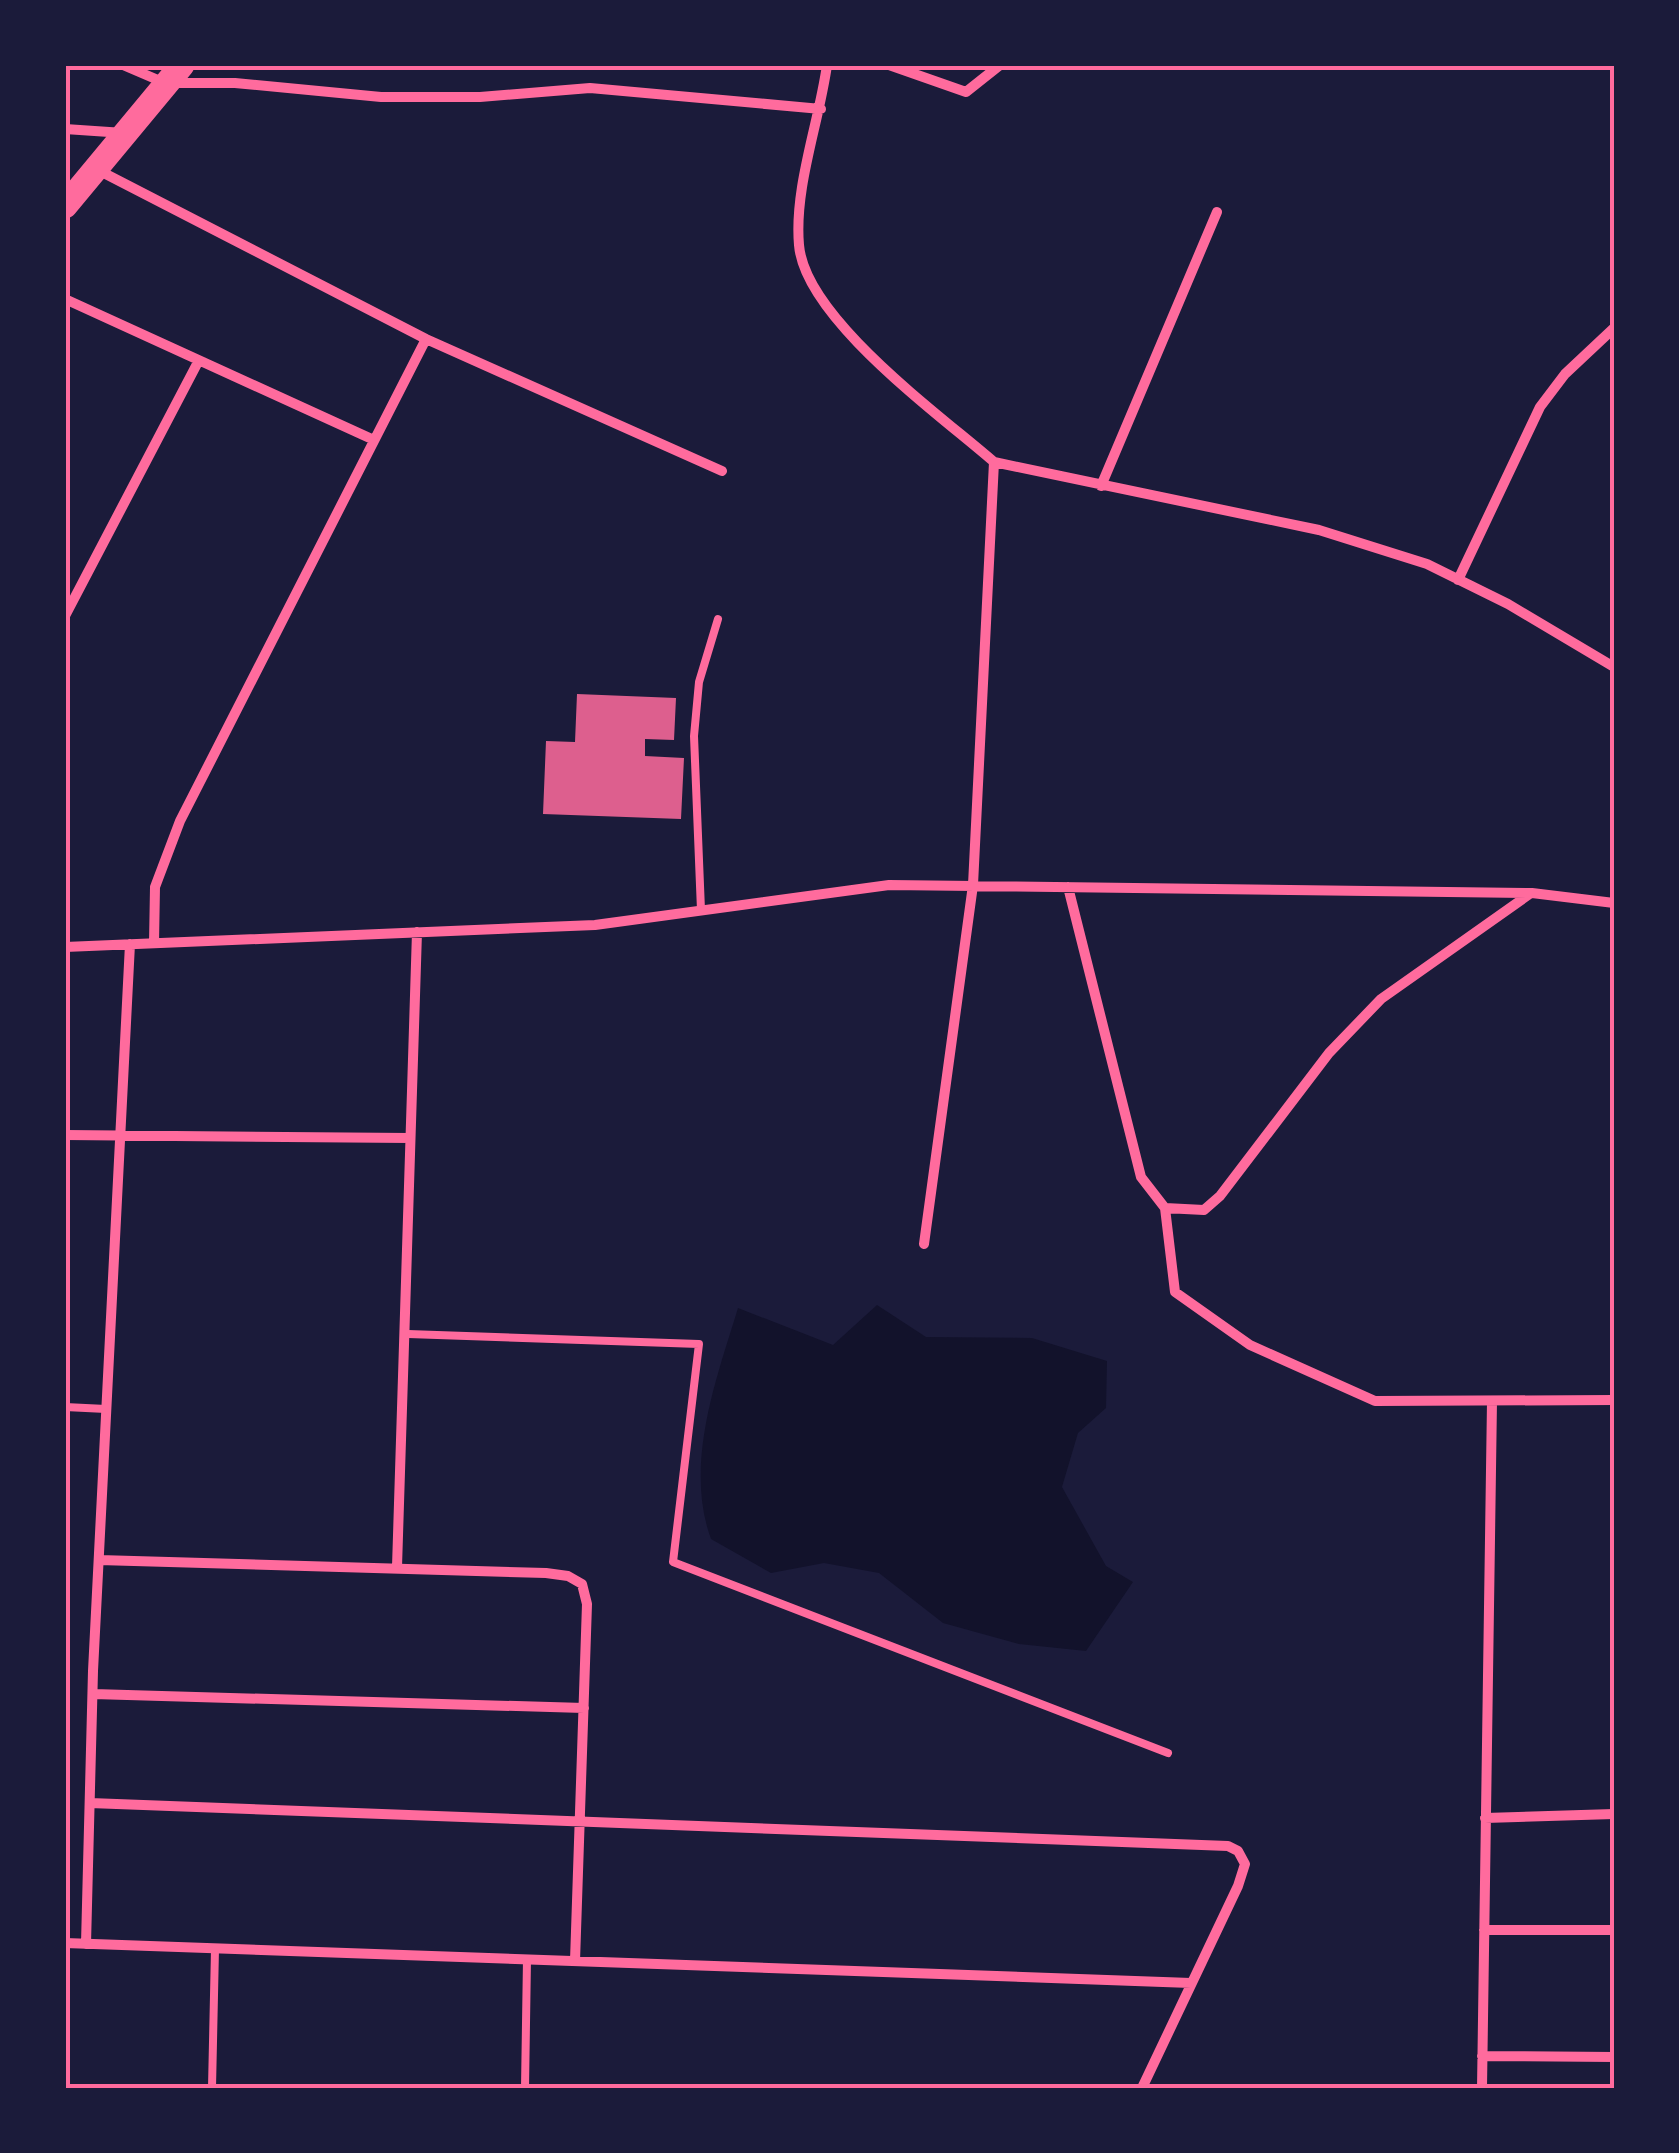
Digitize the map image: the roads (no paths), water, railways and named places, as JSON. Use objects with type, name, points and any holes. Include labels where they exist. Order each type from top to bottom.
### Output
[{"type":"main road","points":[[65,206],[173,74]]},
{"type":"street","points":[[123,65],[381,97],[480,97],[590,88],[821,109]]},
{"type":"street","points":[[827,65],[800,212],[799,248],[810,285],[834,320],[994,462],[1319,530],[1427,564],[1614,668]]},
{"type":"street","points":[[889,65],[966,92],[1000,65]]},
{"type":"street","points":[[65,129],[124,133]]},
{"type":"street","points":[[95,169],[426,340],[722,471]]},
{"type":"street","points":[[1101,486],[1217,212]]},
{"type":"street","points":[[65,299],[374,440]]},
{"type":"street","points":[[1458,580],[1540,408],[1565,374],[1614,328]]},
{"type":"street","points":[[154,943],[156,886],[172,839],[426,340]]},
{"type":"street","points":[[65,616],[198,362]]},
{"type":"street","points":[[924,1244],[973,885],[994,462]]},
{"type":"street","points":[[65,947],[595,925],[889,885],[1532,893],[1614,904]]},
{"type":"street","points":[[1068,886],[1141,1178],[1165,1208],[1175,1292],[1250,1346],[1375,1401],[1614,1400]]},
{"type":"street","points":[[1165,1208],[1204,1210],[1329,1053],[1381,999],[1532,893]]},
{"type":"street","points":[[397,1567],[408,1334],[418,932]]},
{"type":"street","points":[[86,1944],[93,1694],[130,944]]},
{"type":"street","points":[[65,1135],[410,1138]]},
{"type":"street","points":[[1482,2088],[1492,1401]]},
{"type":"street","points":[[99,1560],[546,1573],[568,1576],[582,1584],[587,1604],[575,1961]]},
{"type":"street","points":[[93,1694],[584,1708]]},
{"type":"street","points":[[90,1803],[1228,1846],[1238,1851],[1245,1864],[1142,2088]]},
{"type":"street","points":[[1486,1818],[1614,1814]]},
{"type":"street","points":[[1484,1930],[1614,1930]]},
{"type":"street","points":[[65,1943],[1191,1983]]},
{"type":"street","points":[[1482,2056],[1614,2057]]},
{"type":"lane","points":[[700,910],[694,736],[699,682],[718,618]]},
{"type":"lane","points":[[408,1334],[699,1344],[673,1562],[1168,1753]]},
{"type":"lane","points":[[65,1408],[106,1409]]},
{"type":"lane","points":[[212,2088],[215,1949]]},
{"type":"lane","points":[[525,2088],[527,1959]]}]
